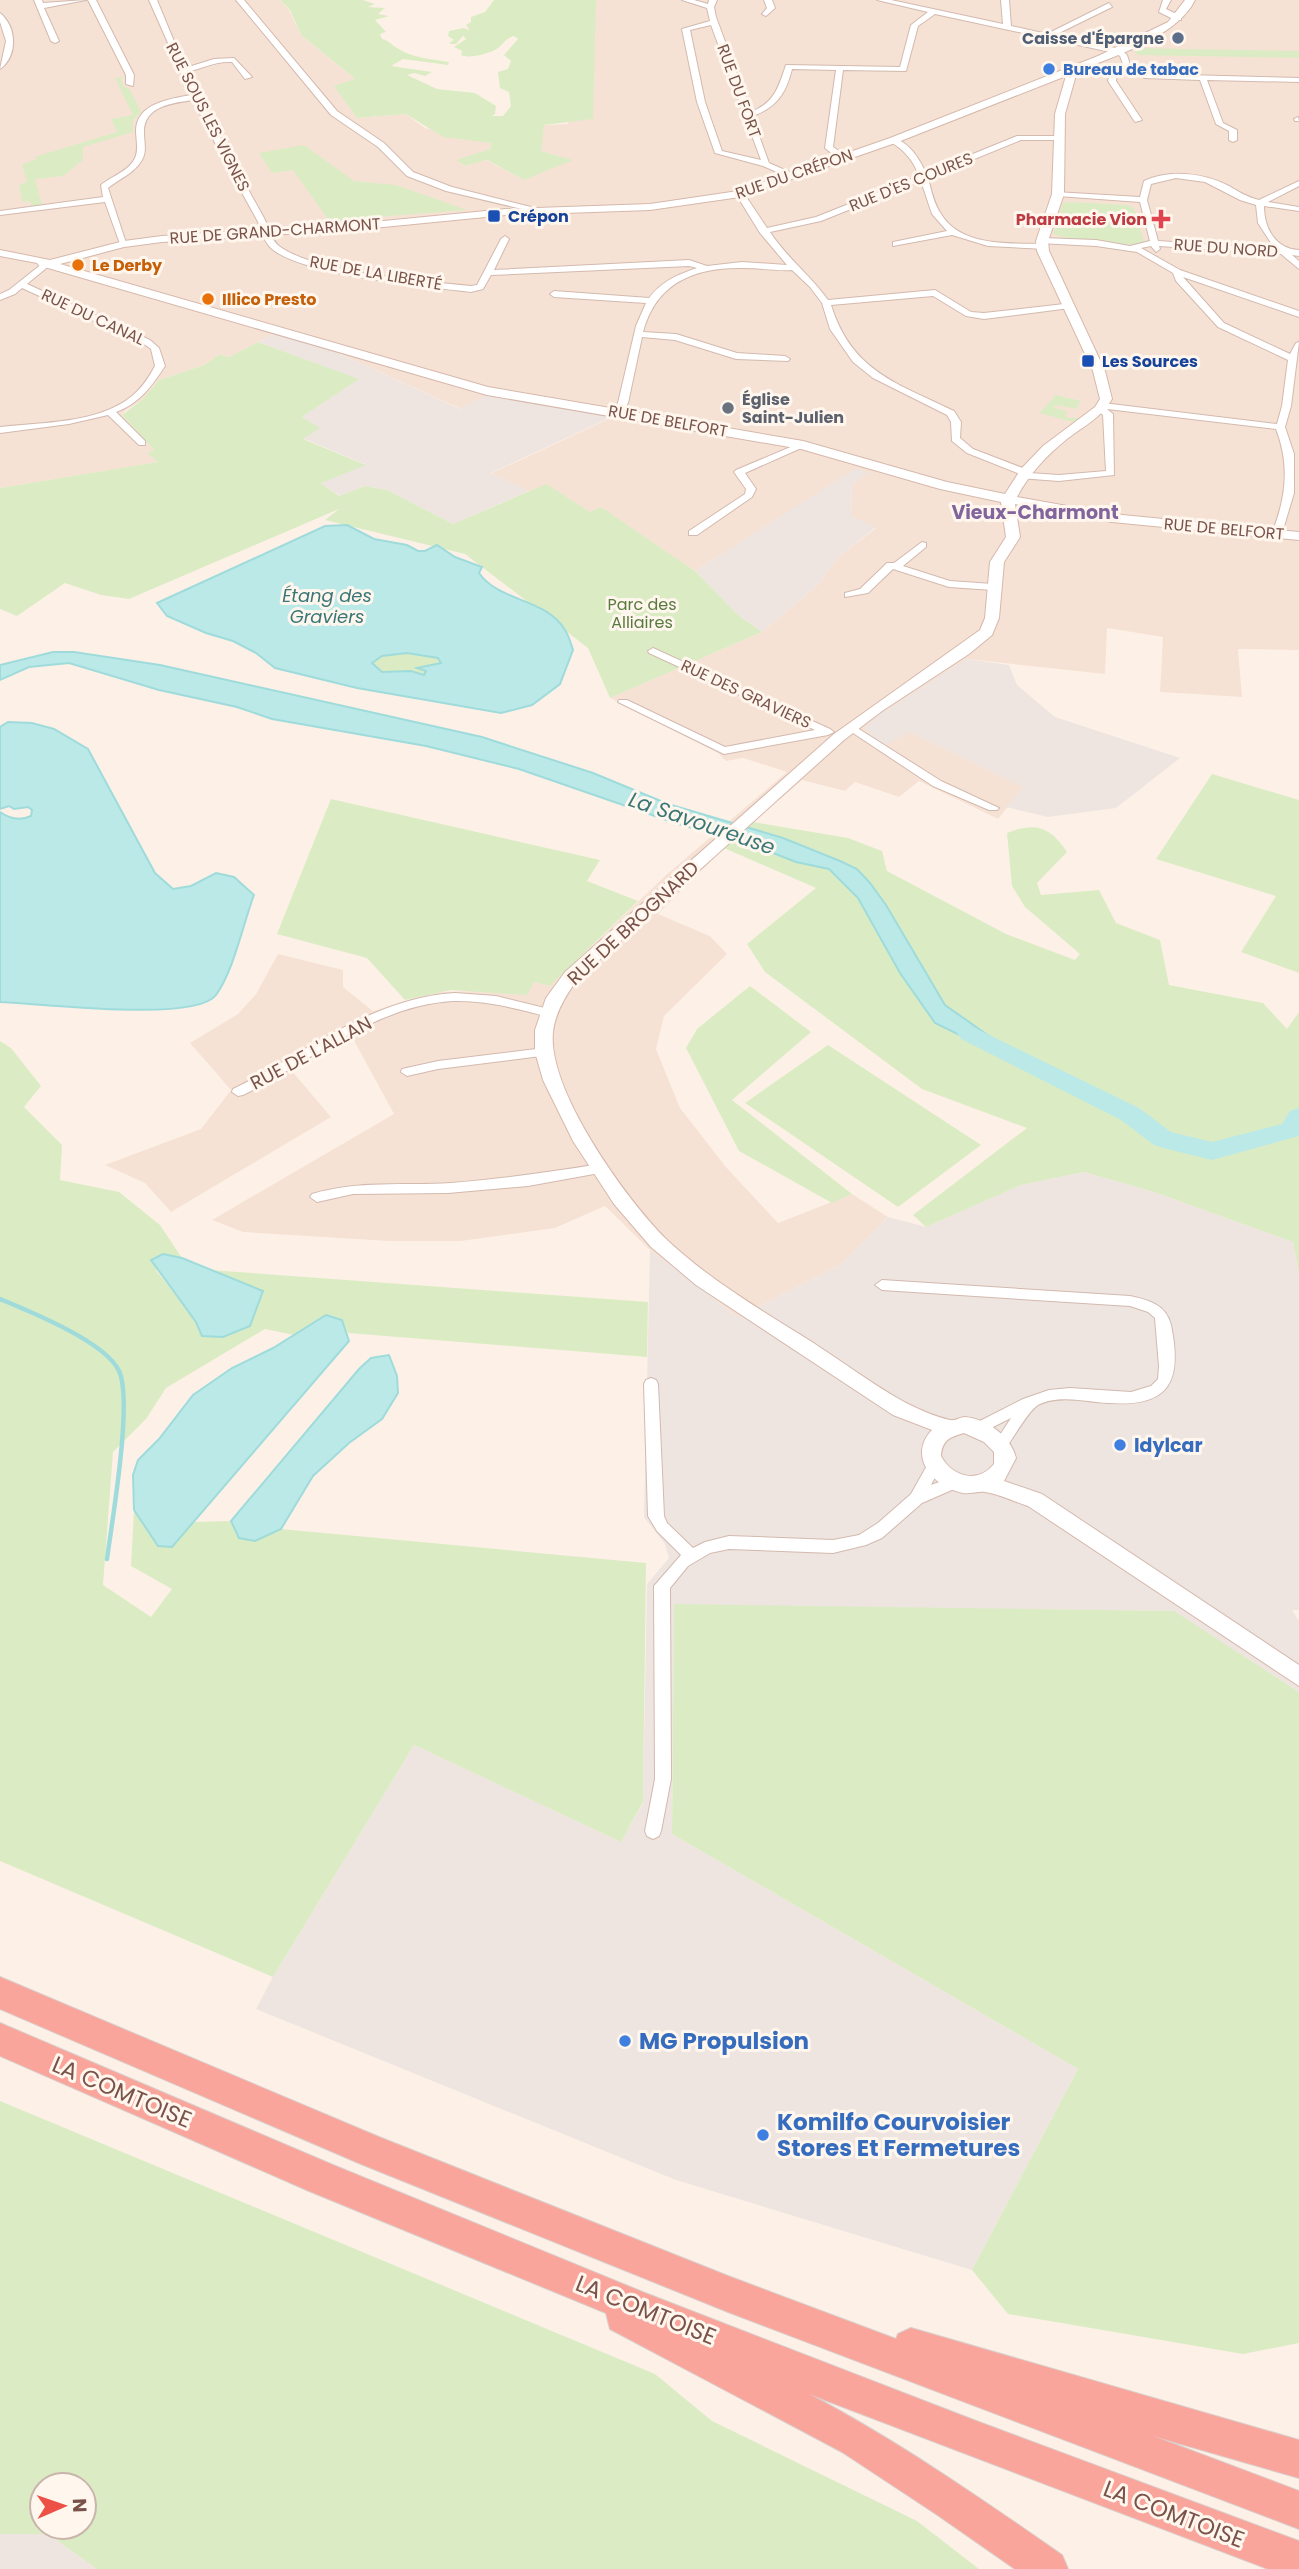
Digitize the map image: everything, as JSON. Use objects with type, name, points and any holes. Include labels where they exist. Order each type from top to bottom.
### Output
[{"type":"highway","name":"LA COMTOISE","points":[[0,1993],[373,2152],[734,2296],[1299,2510]]},
{"type":"highway","name":"LA COMTOISE","points":[[0,2039],[179,2117],[506,2253],[921,2418],[1299,2561]]},
{"type":"highway","points":[[506,2253],[855,2439],[950,2500],[1048,2569]]},
{"type":"highway","points":[[734,2296],[1299,2459]]},
{"type":"street","points":[[55,41],[39,3],[82,0]]},
{"type":"street","points":[[92,0],[130,75],[130,85]]},
{"type":"street","name":"RUE SOUS LES VIGNES","points":[[153,0],[183,71],[218,143],[264,225],[265,233]]},
{"type":"street","points":[[240,0],[334,113],[381,145],[411,174],[449,189],[486,198],[499,209]]},
{"type":"street","points":[[686,0],[711,4]]},
{"type":"street","points":[[766,14],[771,8],[768,0]]},
{"type":"street","points":[[881,0],[987,22],[1007,21],[1049,36],[1117,51],[1123,55],[1129,69]]},
{"type":"street","points":[[1005,0],[1007,21]]},
{"type":"street","points":[[1167,0],[1162,10],[1178,18],[1190,0]]},
{"type":"street","name":"RUE DU FORT","points":[[711,4],[713,20],[766,164]]},
{"type":"street","points":[[1049,36],[1109,5]]},
{"type":"street","points":[[748,115],[767,108],[780,97],[789,67],[903,69],[915,25],[934,11]]},
{"type":"street","points":[[0,15],[2,23],[12,36],[12,45],[0,67]]},
{"type":"street","name":"RUE DU CRÉPON","points":[[499,209],[650,207],[740,194],[894,139],[1068,71],[1117,51],[1168,26],[1178,18]]},
{"type":"street","points":[[713,20],[687,29],[701,102],[719,153],[719,165]]},
{"type":"street","points":[[183,71],[206,61],[223,59],[234,60],[248,76]]},
{"type":"street","points":[[840,67],[829,148],[843,158]]},
{"type":"street","points":[[1138,120],[1112,81],[1114,71],[1129,69],[1145,76],[1299,80]]},
{"type":"street","points":[[1008,500],[1023,474],[1047,448],[1102,407],[1106,399],[1105,387],[1042,244],[1058,194],[1060,114],[1071,75],[1068,71]]},
{"type":"street","points":[[1203,78],[1220,124],[1233,130],[1233,140]]},
{"type":"street","points":[[1289,80],[1299,89]]},
{"type":"street","points":[[124,244],[104,187],[123,175],[140,156],[139,125],[144,114],[164,104],[197,97]]},
{"type":"street","name":"RUE D'ES COURES","points":[[763,231],[808,222],[1020,138],[1060,138]]},
{"type":"street","points":[[894,139],[914,152],[935,215],[953,232],[986,243],[1096,243],[1129,248],[1159,260],[1177,272],[1299,314]]},
{"type":"street","points":[[719,153],[766,164],[791,176]]},
{"type":"street","points":[[1159,260],[1143,200],[1147,183],[1153,179],[1179,176],[1218,184],[1242,198],[1299,209]]},
{"type":"street","points":[[1299,183],[1279,191],[1261,203],[1259,220],[1271,240],[1299,266]]},
{"type":"street","points":[[740,194],[763,231],[826,303],[834,330],[856,360],[876,376],[951,413],[957,422],[955,439],[970,451],[1023,474],[1059,478],[1111,473],[1108,414],[1102,407]]},
{"type":"street","points":[[1058,194],[1143,200]]},
{"type":"street","points":[[486,198],[499,209]]},
{"type":"street","points":[[0,213],[107,199]]},
{"type":"street","name":"RUE DE GRAND-CHARMONT","points":[[46,265],[124,244],[265,233],[499,209]]},
{"type":"street","points":[[896,244],[953,232]]},
{"type":"street","name":"RUE DE LA LIBERTÉ","points":[[265,233],[273,246],[288,255],[356,272],[471,289],[480,287],[488,272]]},
{"type":"street","points":[[505,239],[488,272],[689,263],[705,268]]},
{"type":"street","name":"RUE DU NORD","points":[[1129,248],[1154,243],[1299,253]]},
{"type":"street","name":"RUE DE BELFORT","points":[[0,255],[46,265],[486,391],[803,445],[945,486],[1008,500],[1112,518],[1299,536]]},
{"type":"street","points":[[0,298],[22,285],[46,265]]},
{"type":"street","points":[[618,412],[623,404],[649,301],[663,285],[705,268],[736,265],[794,267]]},
{"type":"street","points":[[1177,272],[1179,279],[1221,325],[1290,359]]},
{"type":"street","name":"RUE DU CANAL","points":[[22,285],[155,348],[160,366],[144,389],[134,399],[108,412]]},
{"type":"street","points":[[826,303],[935,293],[974,316],[1070,305]]},
{"type":"street","points":[[554,294],[649,301]]},
{"type":"street","points":[[640,334],[676,337],[736,356],[785,359]]},
{"type":"street","points":[[1280,427],[1286,415],[1290,359],[1299,345]]},
{"type":"street","points":[[1102,407],[1280,427]]},
{"type":"street","points":[[0,430],[108,412],[142,443]]},
{"type":"street","points":[[1277,533],[1291,493],[1294,451],[1280,427]]},
{"type":"street","points":[[693,533],[748,495],[751,489],[739,472],[803,445]]},
{"type":"street","name":"RUE DE BROGNARD","points":[[950,1427],[900,1409],[703,1280],[658,1242],[621,1199],[568,1114],[552,1080],[544,1052],[544,1030],[549,1013],[571,976],[839,732],[964,651],[987,632],[992,618],[997,562],[1013,537],[1008,500]]},
{"type":"street","points":[[898,565],[922,545]]},
{"type":"street","points":[[849,595],[864,591],[891,565],[898,565],[949,584],[993,587]]},
{"type":"street","name":"RUE DES GRAVIERS","points":[[653,650],[839,732],[965,799],[993,808]]},
{"type":"street","points":[[623,702],[724,751],[839,732]]},
{"type":"street","name":"RUE DE L'ALLAN","points":[[238,1093],[342,1032],[369,1020],[441,998],[481,999],[549,1013]]},
{"type":"street","points":[[407,1072],[438,1065],[544,1052]]},
{"type":"street","points":[[317,1197],[353,1189],[448,1188],[528,1181],[600,1169]]},
{"type":"street","points":[[882,1285],[1130,1301],[1159,1311],[1164,1320],[1166,1379],[1158,1390],[1141,1398],[1059,1394],[1043,1397],[979,1428]]},
{"type":"street","points":[[651,1384],[656,1516],[662,1527],[690,1555]]},
{"type":"street","points":[[1001,1444],[1028,1405]]},
{"type":"street","name":"RUE DE BROGNARD","points":[[900,1409],[931,1444]]},
{"type":"street","points":[[983,1483],[996,1476],[1003,1465],[1005,1455],[1001,1444],[992,1434],[964,1425],[950,1427],[939,1434],[931,1444],[930,1455],[934,1466],[943,1476],[956,1482],[983,1483],[1035,1500]]},
{"type":"street","points":[[1003,1465],[1035,1500],[1299,1677]]},
{"type":"street","points":[[916,1500],[934,1466]]},
{"type":"street","points":[[653,1830],[663,1779],[662,1586],[674,1568],[706,1546],[724,1541],[847,1545],[873,1536],[916,1500],[956,1482]]},
{"type":"shaded area","points":[[0,0],[280,0],[289,10],[301,35],[356,80],[335,86],[357,118],[406,114],[425,128],[491,142],[490,149],[457,160],[465,166],[486,160],[524,180],[571,160],[541,151],[543,125],[568,124],[596,0],[1299,0],[1299,650],[1238,649],[1242,697],[1160,692],[1163,637],[1107,628],[1105,674],[966,659],[910,732],[1024,787],[998,819],[919,781],[899,797],[855,782],[845,791],[802,780],[724,848],[658,914],[710,936],[727,954],[664,1016],[656,1049],[680,1108],[726,1167],[778,1223],[852,1194],[888,1217],[840,1265],[738,1317],[650,1250],[605,1206],[555,1228],[461,1241],[388,1241],[243,1232],[212,1220],[394,1114],[351,1035],[324,1048],[292,1071],[331,1117],[171,1212],[145,1183],[105,1165],[201,1129],[231,1090],[190,1043],[238,1014],[256,994],[278,954],[343,970],[343,987],[373,1011],[434,992],[479,991],[534,982],[550,986],[666,875],[787,772],[743,758],[726,761],[718,753],[610,698],[762,632],[819,584],[838,557],[876,528],[851,516],[852,485],[867,473],[856,469],[695,571],[601,508],[590,512],[546,485],[529,491],[490,474],[615,416],[461,409],[329,349],[275,333],[229,357],[220,354],[204,365],[159,380],[142,400],[125,411],[122,415],[155,451],[148,453],[159,462],[0,488]]},
{"type":"shaded area","points":[[275,333],[329,349],[460,409],[487,394],[616,415],[491,473],[529,491],[453,524],[387,490],[365,486],[340,496],[321,483],[365,464],[302,438],[302,417],[358,379],[258,342]]},
{"type":"shaded area","points":[[856,468],[868,473],[852,485],[851,516],[876,527],[838,557],[819,584],[762,632],[738,615],[695,571]]},
{"type":"shaded area","points":[[966,659],[1009,665],[1017,685],[1055,717],[1180,758],[1116,808],[1048,817],[1006,807],[1023,787],[910,732],[882,747],[864,728],[880,714]]},
{"type":"shaded area","points":[[1084,1172],[1154,1192],[1293,1242],[1299,1274],[1299,1610],[1292,1610],[1299,1621],[1299,1692],[1173,1611],[674,1605],[672,1834],[1078,2069],[972,2270],[676,2180],[256,2009],[414,1745],[621,1842],[643,1803],[647,1584],[669,1558],[665,1544],[644,1517],[650,1250],[738,1317],[840,1265],[888,1217],[926,1227],[1021,1185]]},
{"type":"shaded area","points":[[0,2534],[28,2534],[28,2541],[58,2541],[97,2569],[0,2569]]},
{"type":"green space","points":[[280,0],[363,0],[375,4],[368,7],[385,8],[378,14],[389,16],[375,20],[386,32],[380,34],[382,39],[409,54],[449,62],[448,65],[403,59],[391,66],[432,72],[425,76],[414,73],[407,75],[437,89],[475,93],[496,106],[492,116],[503,116],[511,106],[509,92],[500,88],[498,72],[508,69],[511,61],[504,55],[518,39],[514,36],[491,52],[465,56],[454,47],[466,39],[463,36],[467,31],[456,44],[451,44],[449,43],[454,40],[448,36],[449,31],[463,28],[470,30],[466,25],[471,22],[471,17],[485,12],[494,0],[596,0],[593,119],[544,125],[541,151],[573,160],[524,180],[487,160],[465,166],[456,160],[490,149],[491,143],[443,137],[406,114],[357,118],[334,86],[355,79],[301,35],[290,10]]},
{"type":"green space","points":[[1133,48],[1299,51],[1299,58],[1137,55]]},
{"type":"green space","points":[[127,76],[120,79],[130,90],[141,112],[133,120],[133,132],[83,147],[83,160],[63,176],[35,179],[42,205],[31,206],[30,201],[22,202],[19,185],[27,182],[22,164],[37,159],[34,157],[117,132],[111,119],[133,115],[115,78]]},
{"type":"green space","points":[[304,145],[354,181],[396,185],[467,210],[377,217],[332,225],[293,170],[272,173],[259,153]]},
{"type":"green space","points":[[1063,203],[1127,205],[1134,208],[1144,242],[1135,245],[1053,234]]},
{"type":"green space","name":"Parc des Alliaires","points":[[258,342],[359,379],[302,417],[320,428],[303,439],[366,465],[321,483],[339,496],[365,486],[387,490],[453,524],[546,484],[590,512],[601,507],[695,571],[738,615],[762,632],[610,698],[588,648],[465,554],[325,520],[339,509],[129,599],[101,595],[65,583],[17,616],[0,609],[0,488],[158,462],[147,453],[154,450],[122,415],[142,400],[159,380],[204,365],[220,354],[229,357]]},
{"type":"green space","points":[[1056,395],[1081,401],[1076,409],[1056,405],[1054,408],[1067,411],[1065,415],[1068,418],[1079,418],[1073,422],[1039,413]]},
{"type":"green space","points":[[407,653],[438,658],[441,664],[419,669],[427,672],[424,675],[411,671],[382,672],[371,663],[382,656]]},
{"type":"green space","points":[[1212,774],[1299,800],[1299,973],[1241,952],[1276,896],[1156,859]]},
{"type":"green space","points":[[331,799],[600,860],[587,881],[638,901],[550,986],[534,982],[527,995],[451,990],[405,1000],[367,958],[277,934]]},
{"type":"green space","points":[[753,822],[848,838],[882,851],[887,871],[1006,934],[1075,960],[1080,954],[1025,907],[1012,886],[1007,833],[1034,827],[1041,829],[1061,843],[1067,852],[1037,883],[1041,895],[1099,890],[1116,923],[1160,940],[1169,985],[1263,1003],[1287,1029],[1299,1012],[1299,1274],[1293,1242],[1154,1192],[1084,1172],[1021,1185],[926,1227],[913,1215],[1027,1128],[922,1089],[765,972],[747,944],[816,888],[724,848]]},
{"type":"green space","points":[[750,986],[811,1032],[732,1100],[852,1194],[832,1203],[739,1151],[686,1048],[697,1029]]},
{"type":"green space","points":[[0,1041],[11,1048],[41,1086],[24,1107],[62,1145],[60,1180],[119,1192],[160,1225],[182,1258],[163,1254],[156,1270],[196,1322],[262,1291],[210,1270],[648,1302],[647,1357],[348,1333],[342,1320],[326,1315],[294,1335],[265,1329],[166,1388],[146,1419],[113,1452],[103,1585],[151,1617],[172,1589],[131,1566],[134,1510],[158,1546],[172,1547],[193,1522],[231,1521],[239,1538],[254,1541],[281,1529],[646,1563],[643,1802],[621,1842],[414,1745],[273,1977],[0,1861]]},
{"type":"green space","points":[[828,1045],[981,1145],[898,1207],[745,1103]]},
{"type":"green space","points":[[674,1604],[1174,1611],[1299,1692],[1299,2343],[1243,2354],[1008,2314],[972,2270],[1078,2069],[672,1834]]},
{"type":"green space","points":[[0,2101],[655,2374],[712,2421],[917,2521],[979,2569],[97,2569],[58,2541],[98,2541],[98,2471],[28,2471],[28,2534],[0,2534]]},
{"type":"water","name":"Étang des Graviers","points":[[347,525],[374,539],[407,545],[418,551],[425,551],[437,545],[455,557],[482,567],[479,573],[498,590],[546,612],[565,630],[573,650],[560,684],[532,705],[501,713],[357,688],[275,668],[256,653],[233,641],[167,616],[157,603],[325,526]],"holes":[[[407,653],[438,658],[441,663],[417,668],[426,671],[424,675],[411,671],[382,672],[372,663],[382,656]]]},
{"type":"water","name":"La Savoureuse","points":[[53,652],[74,652],[160,665],[482,737],[593,773],[668,804],[783,838],[840,861],[857,869],[870,883],[886,905],[945,1005],[1003,1046],[988,1049],[935,1023],[900,973],[858,898],[829,869],[796,862],[753,845],[678,824],[519,769],[426,746],[272,719],[237,707],[159,690],[69,663],[29,667],[0,680],[0,665]]},
{"type":"water","points":[[8,722],[32,723],[54,729],[88,749],[155,873],[173,889],[191,886],[216,873],[234,877],[254,895],[233,960],[216,995],[202,1003],[148,1010],[0,1002],[0,812],[19,819],[31,816],[32,810],[28,807],[14,809],[9,806],[0,809],[0,727]]},
{"type":"water","points":[[163,1254],[182,1258],[263,1291],[250,1326],[223,1337],[202,1336],[196,1322],[151,1260]]},
{"type":"water","points":[[326,1315],[342,1320],[349,1341],[172,1547],[158,1546],[134,1510],[133,1475],[138,1460],[159,1439],[193,1395],[232,1368],[273,1348]]},
{"type":"water","points":[[389,1355],[397,1376],[398,1393],[382,1419],[349,1443],[313,1476],[281,1529],[255,1541],[239,1538],[231,1521],[359,1369],[371,1358]]},
{"type":"waterway","name":"La Savoureuse","points":[[969,1033],[1130,1114],[1163,1139],[1212,1151],[1291,1130],[1299,1117]]},
{"type":"waterway","points":[[0,1299],[47,1319],[83,1339],[99,1349],[119,1371],[123,1386],[123,1434],[107,1559]]},
{"type":"place","name":"Caisse d'Épargne","points":[[1178,38]]},
{"type":"place","name":"Bureau de tabac","points":[[1049,69]]},
{"type":"place","name":"Crépon","points":[[494,216]]},
{"type":"place","name":"Pharmacie Vion","points":[[1161,219]]},
{"type":"place","name":"Le Derby","points":[[78,265]]},
{"type":"place","name":"Illico Presto","points":[[208,299]]},
{"type":"place","name":"Les Sources","points":[[1088,361]]},
{"type":"place","name":"Église Saint-Julien","points":[[728,408]]},
{"type":"place","name":"Idylcar","points":[[1120,1445]]},
{"type":"place","name":"MG Propulsion","points":[[625,2041]]},
{"type":"place","name":"Komilfo Courvoisier Stores Et Fermetures","points":[[763,2135]]},
{"type":"district","name":"Vieux-Charmont","points":[[1035,512]]}]
